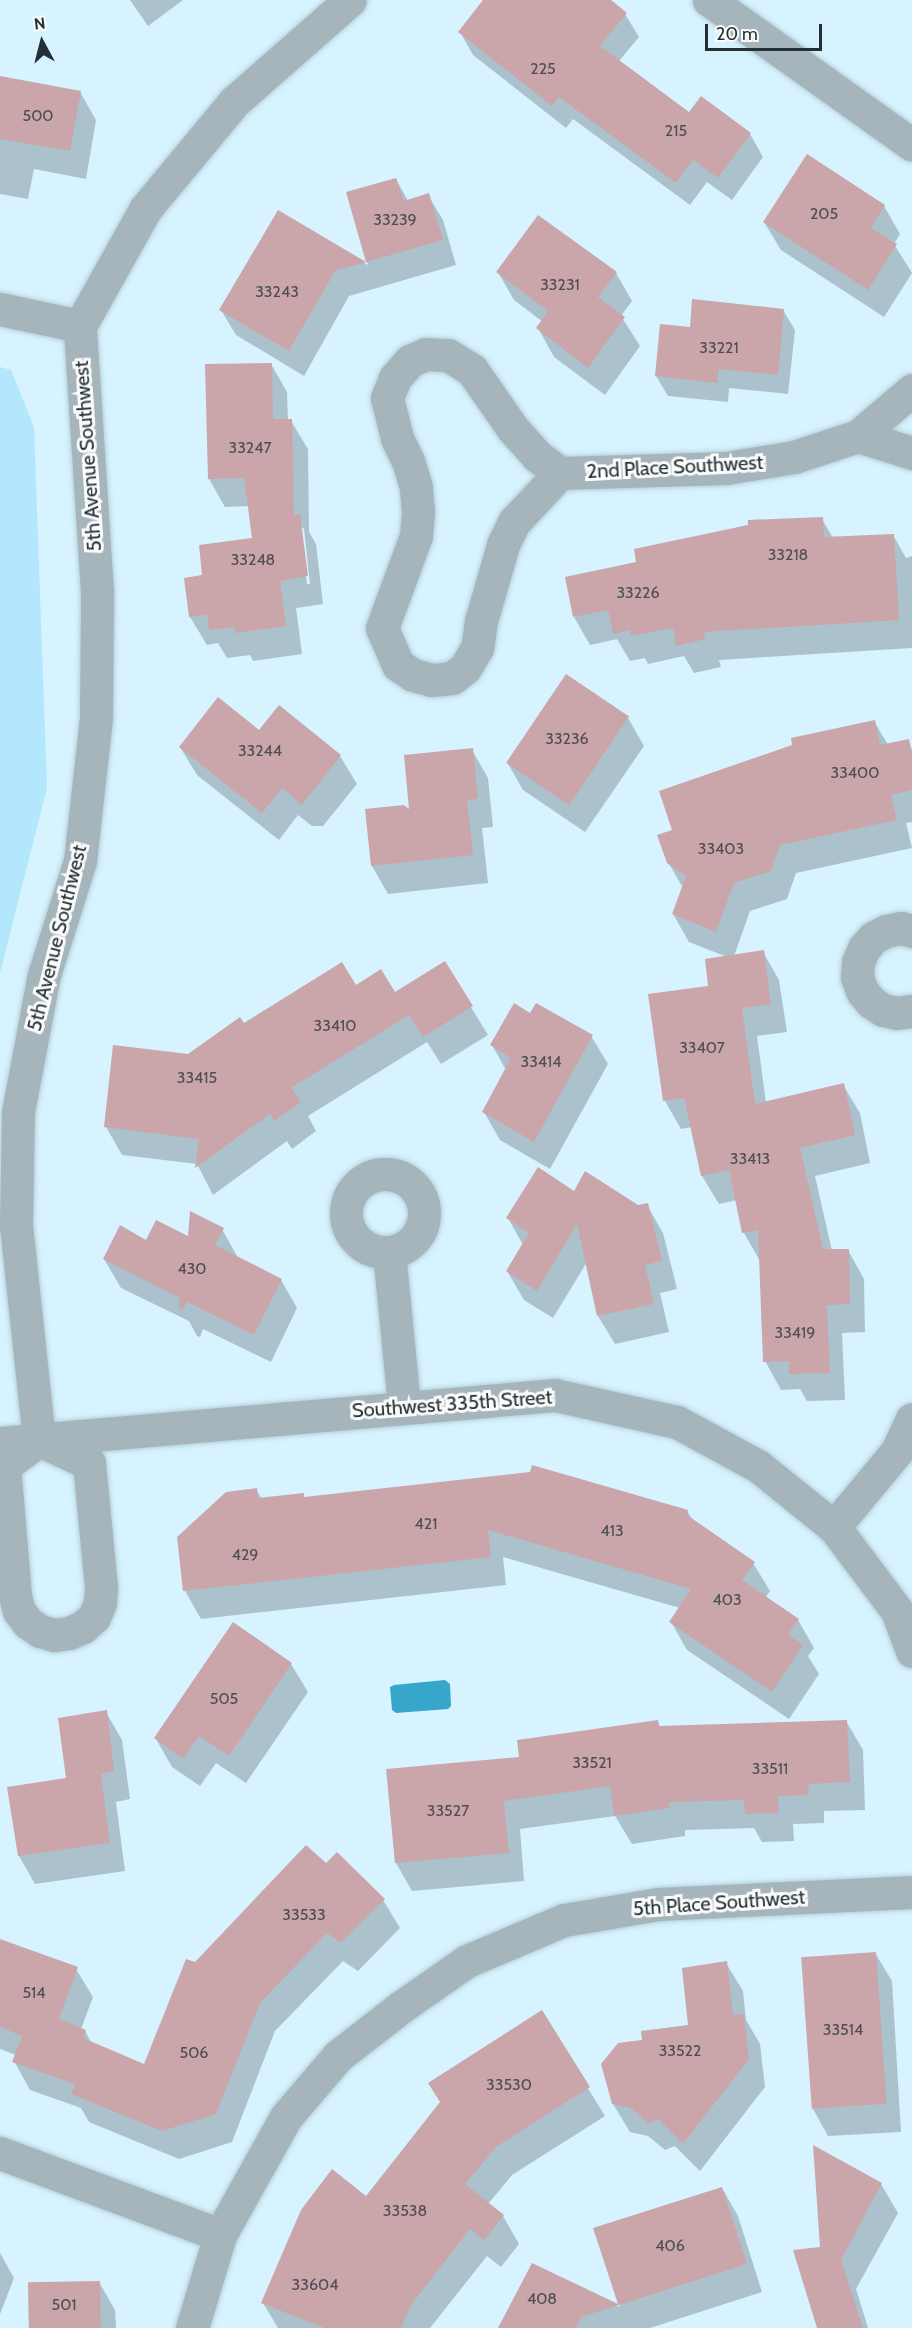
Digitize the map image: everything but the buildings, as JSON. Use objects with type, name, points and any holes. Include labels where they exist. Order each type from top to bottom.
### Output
[{"type":"street","points":[[0,309],[80,326],[146,208],[234,102],[350,0]]},
{"type":"street","points":[[709,0],[912,145]]},
{"type":"street","name":"5th Avenue Southwest","points":[[39,1440],[16,1226],[18,1112],[44,975],[80,861],[96,718],[97,592],[80,326]]},
{"type":"street","name":"2nd Place Southwest","points":[[560,473],[514,522],[503,545],[481,621],[477,648],[465,668],[452,678],[432,680],[413,675],[398,665],[382,627],[416,536],[418,512],[416,488],[408,461],[397,438],[387,398],[395,378],[410,362],[426,354],[448,356],[472,370],[513,429],[537,456],[560,473],[726,468],[794,457],[858,436],[912,390]]},
{"type":"street","points":[[858,436],[912,453]]},
{"type":"street","points":[[912,931],[901,928],[886,931],[873,938],[864,948],[858,962],[857,977],[862,991],[871,1002],[883,1010],[897,1013],[912,1011]]},
{"type":"street","points":[[389,1252],[404,1406]]},
{"type":"street","name":"Southwest 335th Street","points":[[0,1443],[404,1406],[555,1395],[677,1422],[758,1466],[834,1527],[897,1611],[912,1651]]},
{"type":"street","points":[[834,1527],[897,1451],[912,1419]]},
{"type":"street","name":"Southwest 335th Street","points":[[39,1440],[89,1463],[101,1588],[100,1603],[94,1617],[83,1627],[69,1633],[54,1635],[40,1631],[28,1623],[19,1611],[15,1596],[4,1466],[39,1440]]},
{"type":"street","name":"5th Place Southwest","points":[[192,2328],[220,2235],[286,2117],[338,2056],[401,2007],[467,1961],[564,1920],[659,1904],[912,1892]]},
{"type":"street","points":[[0,2153],[220,2235]]},
{"type":"shaded area","points":[[0,367],[11,370],[34,427],[47,788],[0,973]]},
{"type":"water","points":[[445,1680],[450,1684],[451,1706],[448,1709],[396,1713],[392,1710],[390,1687]]}]
